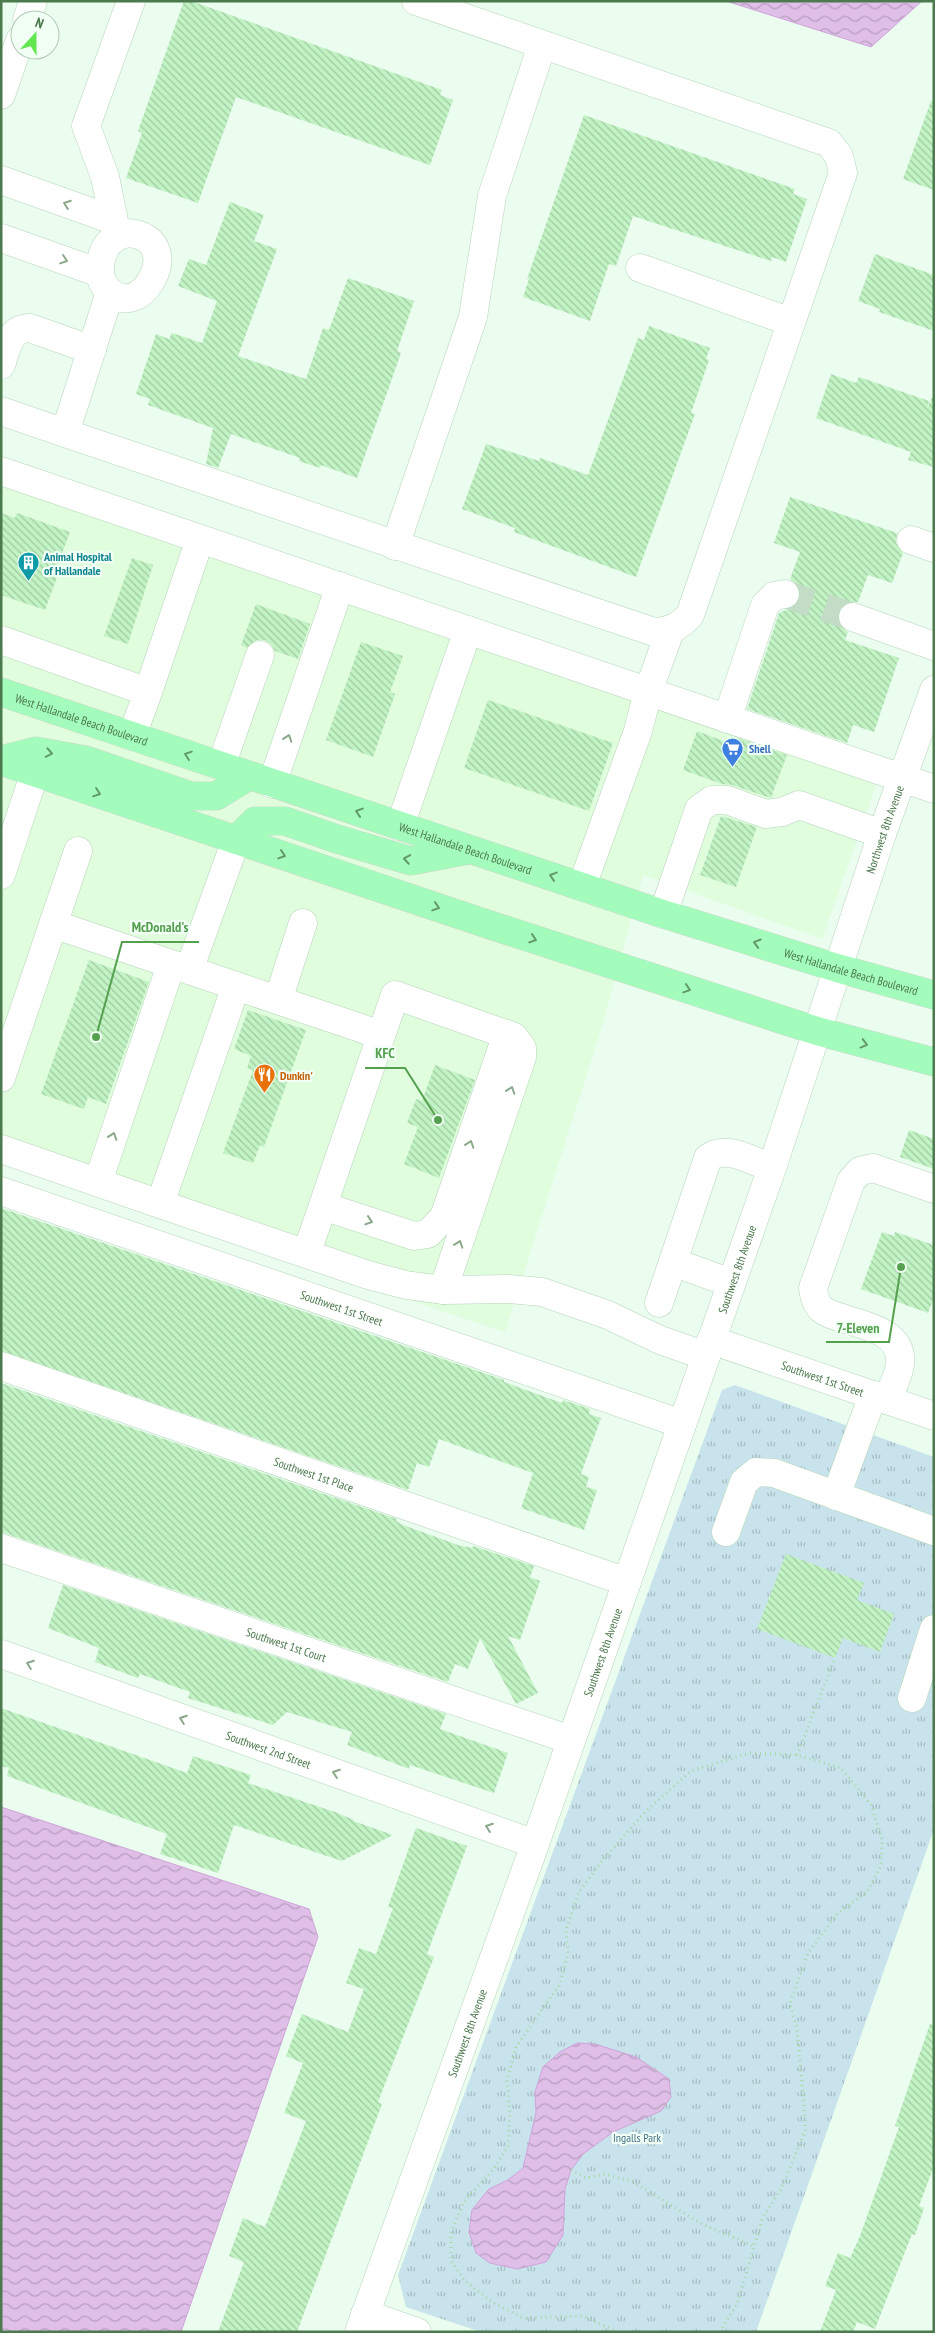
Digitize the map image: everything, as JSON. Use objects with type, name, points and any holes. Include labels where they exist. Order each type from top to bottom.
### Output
[{"type":"main road","name":"West Hallandale Beach Boulevard","points":[[1,692],[663,914],[837,968],[934,995]]},
{"type":"main road","points":[[1,761],[36,751],[86,760],[191,796],[216,796],[261,780]]},
{"type":"main road","points":[[1,761],[817,1031],[934,1062]]},
{"type":"main road","points":[[236,840],[254,821],[285,821],[337,840],[411,861],[472,849]]},
{"type":"street","points":[[65,434],[92,350],[105,282],[102,258],[115,228],[106,177],[86,126],[131,1]]},
{"type":"street","points":[[1,412],[654,632],[670,631],[682,624],[690,615],[842,173],[839,156],[829,143],[416,1]]},
{"type":"street","points":[[395,546],[473,317],[492,196],[542,45]]},
{"type":"street","points":[[1,95],[13,60]]},
{"type":"street","points":[[1,180],[127,233],[138,234],[147,239],[154,247],[158,258],[155,273],[148,288],[140,294],[130,297],[119,297],[105,282],[1,238]]},
{"type":"street","points":[[640,268],[791,322]]},
{"type":"street","points":[[1,366],[12,334],[20,328],[30,328],[92,350]]},
{"type":"street","points":[[1,471],[934,789]]},
{"type":"street","points":[[132,736],[200,538]]},
{"type":"street","points":[[261,780],[340,586]]},
{"type":"street","points":[[727,719],[765,605],[774,596],[785,594]]},
{"type":"street","points":[[853,617],[934,646]]},
{"type":"street","points":[[400,826],[468,630]]},
{"type":"street","points":[[582,886],[638,731],[648,692],[670,631]]},
{"type":"street","points":[[1,640],[148,692]]},
{"type":"street","points":[[222,766],[260,655]]},
{"type":"street","name":"Northwest 8th Avenue","points":[[837,968],[882,834],[934,690]]},
{"type":"street","points":[[3,864],[35,772]]},
{"type":"street","points":[[663,914],[699,809],[712,800],[726,800],[766,814],[782,812],[799,805],[882,834]]},
{"type":"street","points":[[98,1182],[180,967],[236,840]]},
{"type":"street","points":[[1,1078],[78,851]]},
{"type":"street","points":[[278,1000],[303,923]]},
{"type":"street","points":[[53,924],[382,1035]]},
{"type":"street","name":"Southwest 8th Avenue","points":[[362,2323],[535,1844],[627,1582],[772,1168],[837,968]]},
{"type":"street","points":[[160,1204],[236,986]]},
{"type":"street","points":[[307,1252],[395,994],[511,1036],[522,1048],[522,1057],[443,1290]]},
{"type":"street","points":[[323,1206],[414,1236],[428,1234],[444,1217],[511,1036]]},
{"type":"street","name":"Southwest 1st Street","points":[[1,1149],[368,1274],[406,1285],[443,1290],[510,1289],[542,1292],[608,1315],[660,1340],[709,1348],[880,1398],[934,1416]]},
{"type":"street","points":[[659,1303],[708,1158],[715,1153],[724,1151],[772,1168]]},
{"type":"street","points":[[836,1496],[880,1398],[900,1365],[900,1350],[892,1339],[880,1331],[823,1311],[815,1299],[813,1288],[850,1181],[860,1171],[873,1168],[934,1189]]},
{"type":"street","name":"Southwest 1st Street","points":[[1,1191],[682,1424]]},
{"type":"street","points":[[673,1262],[731,1283]]},
{"type":"street","name":"Southwest 1st Place","points":[[1,1366],[627,1582]]},
{"type":"street","points":[[726,1532],[744,1482],[756,1472],[774,1473],[934,1531]]},
{"type":"street","name":"Southwest 1st Court","points":[[1,1548],[571,1740]]},
{"type":"street","points":[[912,1698],[934,1629]]},
{"type":"street","name":"Southwest 2nd Street","points":[[1,1654],[535,1844]]},
{"type":"street","points":[[362,2323],[417,2332]]},
{"type":"path","points":[[797,1755],[835,1658]]},
{"type":"path","points":[[618,2332],[583,2316],[522,2318],[492,2302],[465,2282],[451,2261],[451,2234],[464,2201],[492,2171],[508,2147],[510,2114],[507,2081],[516,2047],[560,1984],[568,1953],[566,1930],[579,1892],[602,1861],[645,1812],[691,1771],[750,1753],[797,1755],[842,1768],[871,1804],[882,1839],[882,1866],[867,1892],[838,1913],[808,1953],[790,2003],[797,2029],[806,2129],[781,2189],[763,2217],[737,2304],[720,2332]]},
{"type":"path","points":[[571,2170],[586,2178],[606,2174],[633,2182],[702,2224],[754,2246]]},
{"type":"shaded area","points":[[1,478],[877,783],[822,939],[643,875],[604,1020],[505,1332],[1,1164]]},
{"type":"green space","name":"Ingalls Park","points":[[735,1385],[934,1457],[934,1829],[756,2332],[481,2332],[406,2307],[398,2275],[722,1390]]},
{"type":"water","points":[[726,1],[922,1],[871,47]]},
{"type":"water","points":[[1,1807],[309,1909],[318,1937],[181,2332],[1,2332]]},
{"type":"water","points":[[577,2043],[595,2044],[636,2057],[669,2079],[671,2097],[661,2111],[613,2132],[583,2154],[571,2170],[565,2189],[563,2235],[546,2262],[517,2269],[490,2263],[476,2253],[469,2232],[472,2210],[489,2189],[508,2180],[523,2168],[536,2113],[535,2092],[543,2067],[560,2052]]},
{"type":"building","points":[[184,1],[191,1],[442,90],[440,95],[453,100],[430,165],[236,97],[198,203],[126,178],[142,133],[138,131]]},
{"type":"building","points":[[931,101],[934,101],[934,190],[903,179]]},
{"type":"building","points":[[584,115],[795,189],[793,194],[807,199],[786,262],[772,257],[771,261],[633,216],[616,266],[609,264],[590,321],[523,297],[529,279],[527,279]]},
{"type":"building","points":[[230,202],[264,215],[254,241],[277,249],[238,356],[306,379],[323,328],[329,330],[348,278],[414,301],[397,351],[401,353],[357,478],[321,465],[320,468],[299,461],[300,458],[231,434],[218,468],[206,464],[213,428],[148,405],[150,399],[136,394],[156,334],[169,339],[172,333],[202,343],[217,301],[178,286],[189,259],[206,265]]},
{"type":"building","points":[[875,254],[934,275],[934,331],[879,312],[880,309],[858,301]]},
{"type":"building","points":[[649,326],[710,348],[706,359],[709,360],[691,413],[695,414],[636,577],[514,532],[515,528],[462,509],[486,444],[539,461],[540,458],[588,475],[638,338],[644,340]]},
{"type":"building","points":[[831,374],[856,383],[859,377],[929,401],[927,409],[932,397],[934,398],[934,467],[908,460],[911,452],[816,418]]},
{"type":"building","points":[[790,497],[897,533],[896,543],[903,553],[892,583],[868,575],[858,602],[843,605],[838,612],[841,627],[848,632],[845,640],[899,658],[874,732],[853,725],[847,743],[747,709],[779,613],[795,606],[800,599],[800,591],[797,584],[790,579],[800,552],[774,543]]},
{"type":"building","points":[[1,513],[15,518],[17,513],[70,532],[57,567],[60,569],[45,610],[1,595]]},
{"type":"building","points":[[132,558],[153,565],[128,644],[104,636]]},
{"type":"building","points":[[256,604],[310,624],[298,659],[275,651],[271,644],[265,640],[257,640],[247,648],[241,645]]},
{"type":"building","points":[[361,642],[403,656],[390,692],[395,694],[373,757],[326,740]]},
{"type":"building","points":[[488,700],[613,743],[589,811],[464,768]]},
{"type":"building","name":"Shell","points":[[697,731],[734,745],[737,738],[787,755],[771,798],[732,785],[722,784],[683,770]]},
{"type":"building","points":[[721,816],[757,827],[736,887],[700,875]]},
{"type":"building","points":[[89,960],[149,982],[106,1104],[88,1097],[84,1109],[41,1094]]},
{"type":"building","name":"Dunkin'","points":[[248,1010],[306,1030],[264,1147],[260,1145],[253,1163],[223,1153],[253,1070],[247,1068],[251,1056],[234,1049]]},
{"type":"building","points":[[435,1065],[475,1080],[439,1178],[404,1164],[418,1127],[407,1123],[416,1099],[422,1101]]},
{"type":"building","points":[[909,1130],[934,1139],[934,1169],[900,1157]]},
{"type":"building","points":[[1,1208],[504,1380],[504,1382],[562,1403],[563,1400],[590,1409],[589,1414],[601,1418],[581,1474],[589,1477],[586,1487],[597,1490],[584,1530],[521,1508],[533,1473],[439,1439],[429,1467],[417,1463],[408,1490],[1,1351]]},
{"type":"building","points":[[882,1232],[894,1236],[895,1232],[934,1245],[934,1297],[928,1313],[861,1289]]},
{"type":"building","points":[[1,1383],[397,1519],[396,1521],[403,1525],[458,1545],[472,1548],[473,1546],[534,1566],[530,1577],[540,1581],[520,1640],[508,1636],[538,1693],[516,1704],[480,1638],[468,1669],[455,1664],[448,1682],[1,1532]]},
{"type":"building","points":[[786,1554],[864,1583],[857,1600],[894,1614],[880,1652],[843,1638],[835,1658],[757,1629]]},
{"type":"building","points":[[63,1585],[446,1714],[440,1729],[508,1753],[494,1793],[410,1765],[409,1769],[347,1745],[352,1732],[287,1712],[273,1725],[188,1698],[190,1692],[140,1674],[138,1678],[95,1662],[99,1648],[48,1628]]},
{"type":"building","points":[[1,1708],[187,1773],[193,1756],[251,1775],[248,1783],[335,1812],[353,1821],[393,1835],[342,1861],[234,1825],[218,1873],[160,1854],[167,1834],[7,1776],[9,1768],[1,1766]]},
{"type":"building","points":[[416,1828],[467,1846],[427,1954],[434,1957],[378,2102],[382,2104],[297,2332],[218,2332],[244,2262],[229,2256],[243,2218],[265,2227],[306,2121],[284,2113],[303,2063],[286,2056],[302,2014],[348,2032],[364,1989],[346,1983],[359,1948],[376,1954],[393,1908],[388,1907]]},
{"type":"building","points":[[930,2024],[934,2025],[934,2166],[919,2206],[924,2208],[915,2235],[912,2234],[875,2329],[857,2322],[853,2332],[820,2332],[836,2290],[825,2286],[838,2253],[850,2258],[860,2236],[899,2127],[895,2126]]},
{"type":"tunnel","points":[[785,594],[853,617]]},
{"type":"place","name":"Animal Hospital of Hallandale","points":[[28,582]]},
{"type":"place","name":"Shell","points":[[733,767]]},
{"type":"place","name":"McDonald's","points":[[96,1037]]},
{"type":"place","name":"Dunkin'","points":[[264,1094]]},
{"type":"place","name":"KFC","points":[[438,1120]]},
{"type":"place","name":"7-Eleven","points":[[901,1267]]}]
